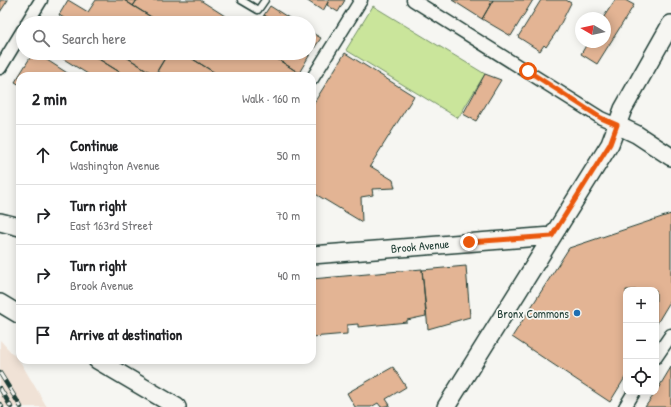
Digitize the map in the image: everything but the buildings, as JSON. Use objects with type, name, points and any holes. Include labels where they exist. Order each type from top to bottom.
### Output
[{"type":"main road","points":[[446,407],[610,144],[623,109],[671,24]]},
{"type":"main road","points":[[617,125],[636,134],[671,157]]},
{"type":"main road","points":[[0,222],[16,226]]},
{"type":"main road","name":"Brook Avenue","points":[[316,255],[552,236]]},
{"type":"main road","points":[[0,303],[16,313]]},
{"type":"main road","points":[[104,364],[177,407]]},
{"type":"street","points":[[31,16],[41,0]]},
{"type":"street","points":[[316,72],[360,0]]},
{"type":"street","points":[[413,0],[601,118],[617,125]]},
{"type":"street","points":[[0,68],[16,42]]},
{"type":"street","points":[[659,353],[671,335]]},
{"type":"street","points":[[625,407],[632,395]]},
{"type":"lane","points":[[241,0],[258,10],[265,0]]},
{"type":"shaded area","points":[[0,340],[16,358],[16,364],[22,364],[47,407],[0,407]]},
{"type":"green space","points":[[373,6],[485,74],[458,118],[346,50]]},
{"type":"railway","points":[[0,373],[21,407]]},
{"type":"railway","points":[[0,388],[11,407]]},
{"type":"place","name":"Bronx Commons","points":[[577,313]]},
{"type":"route","points":[[469,242],[552,236],[610,144],[617,125],[601,118],[528,71]]}]
